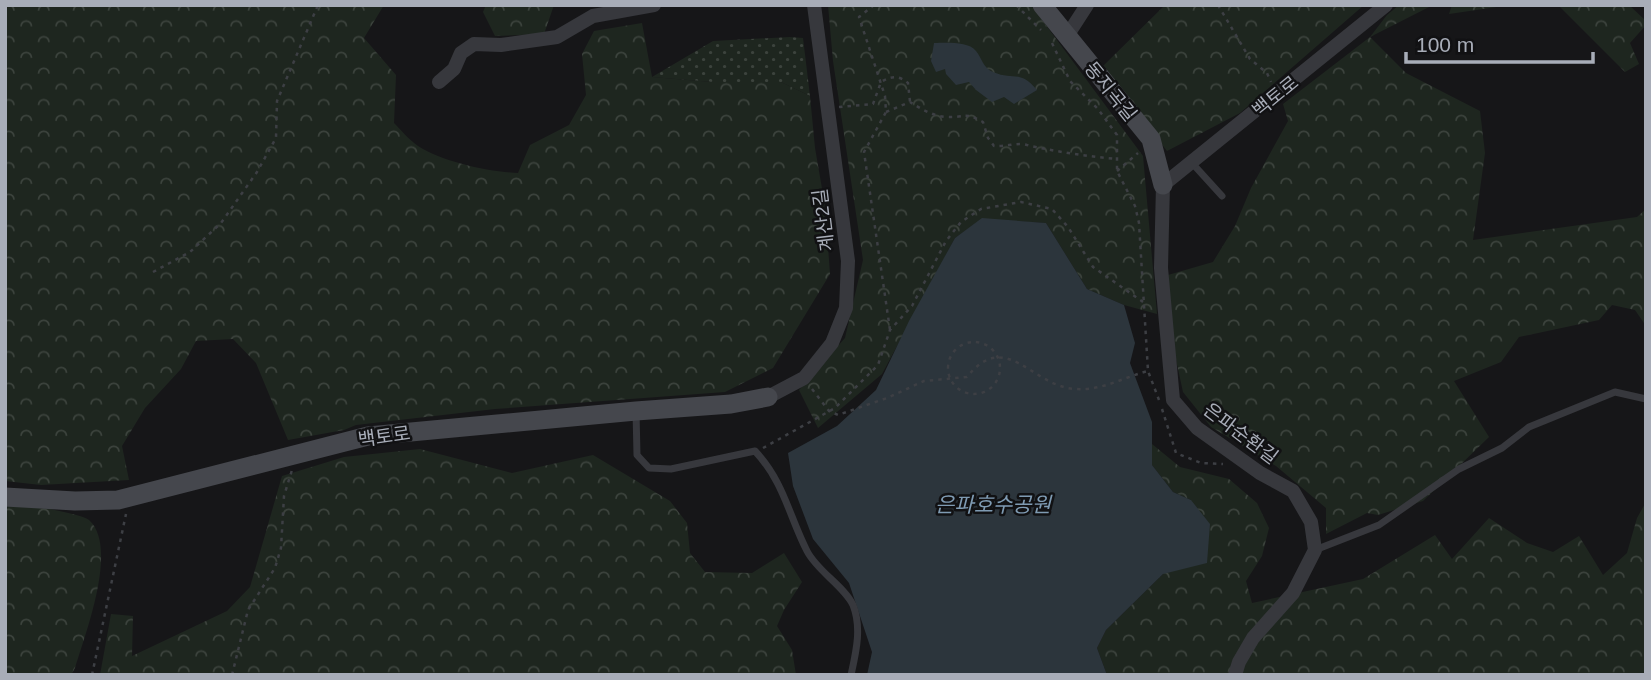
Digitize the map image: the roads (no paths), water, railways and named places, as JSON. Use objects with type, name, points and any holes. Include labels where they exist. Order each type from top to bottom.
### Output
[{"type":"street","points":[[439,82],[454,69],[461,53],[474,44],[501,45],[557,37],[593,16],[654,5]]},
{"type":"street","name":"계산2길","points":[[768,397],[804,378],[832,343],[846,308],[848,261],[814,5]]},
{"type":"street","name":"동지곡길","points":[[1042,5],[1151,139],[1163,186]]},
{"type":"street","points":[[1066,36],[1087,5]]},
{"type":"street","name":"백토로","points":[[1163,186],[1386,5]]},
{"type":"street","name":"은파순환길","points":[[1163,186],[1161,268],[1173,400],[1196,428],[1252,468],[1293,491],[1311,522],[1315,550]]},
{"type":"street","name":"백토로","points":[[5,497],[75,501],[118,500],[368,436],[730,404],[768,397]]},
{"type":"street","points":[[1235,675],[1253,638],[1293,593],[1315,550]]},
{"type":"lane","points":[[1192,163],[1222,196]]},
{"type":"lane","points":[[1315,550],[1379,525],[1459,469],[1502,448],[1529,427],[1615,392],[1646,399]]},
{"type":"lane","points":[[636,411],[637,455],[649,468],[671,469],[755,451],[765,463],[783,491],[808,554],[852,605],[859,636],[851,675]]},
{"type":"water","points":[[934,43],[968,46],[976,51],[990,70],[1021,77],[1037,90],[1014,104],[1004,97],[992,102],[969,82],[956,85],[945,69],[936,72],[931,61]]},
{"type":"water","name":"은파호수공원","points":[[982,218],[1046,223],[1087,289],[1124,305],[1135,343],[1130,363],[1152,422],[1152,465],[1173,492],[1191,500],[1210,524],[1207,563],[1163,574],[1106,630],[1097,648],[1107,675],[867,675],[872,652],[849,583],[813,539],[793,486],[788,453],[837,426],[876,390],[909,321],[955,238]]}]
